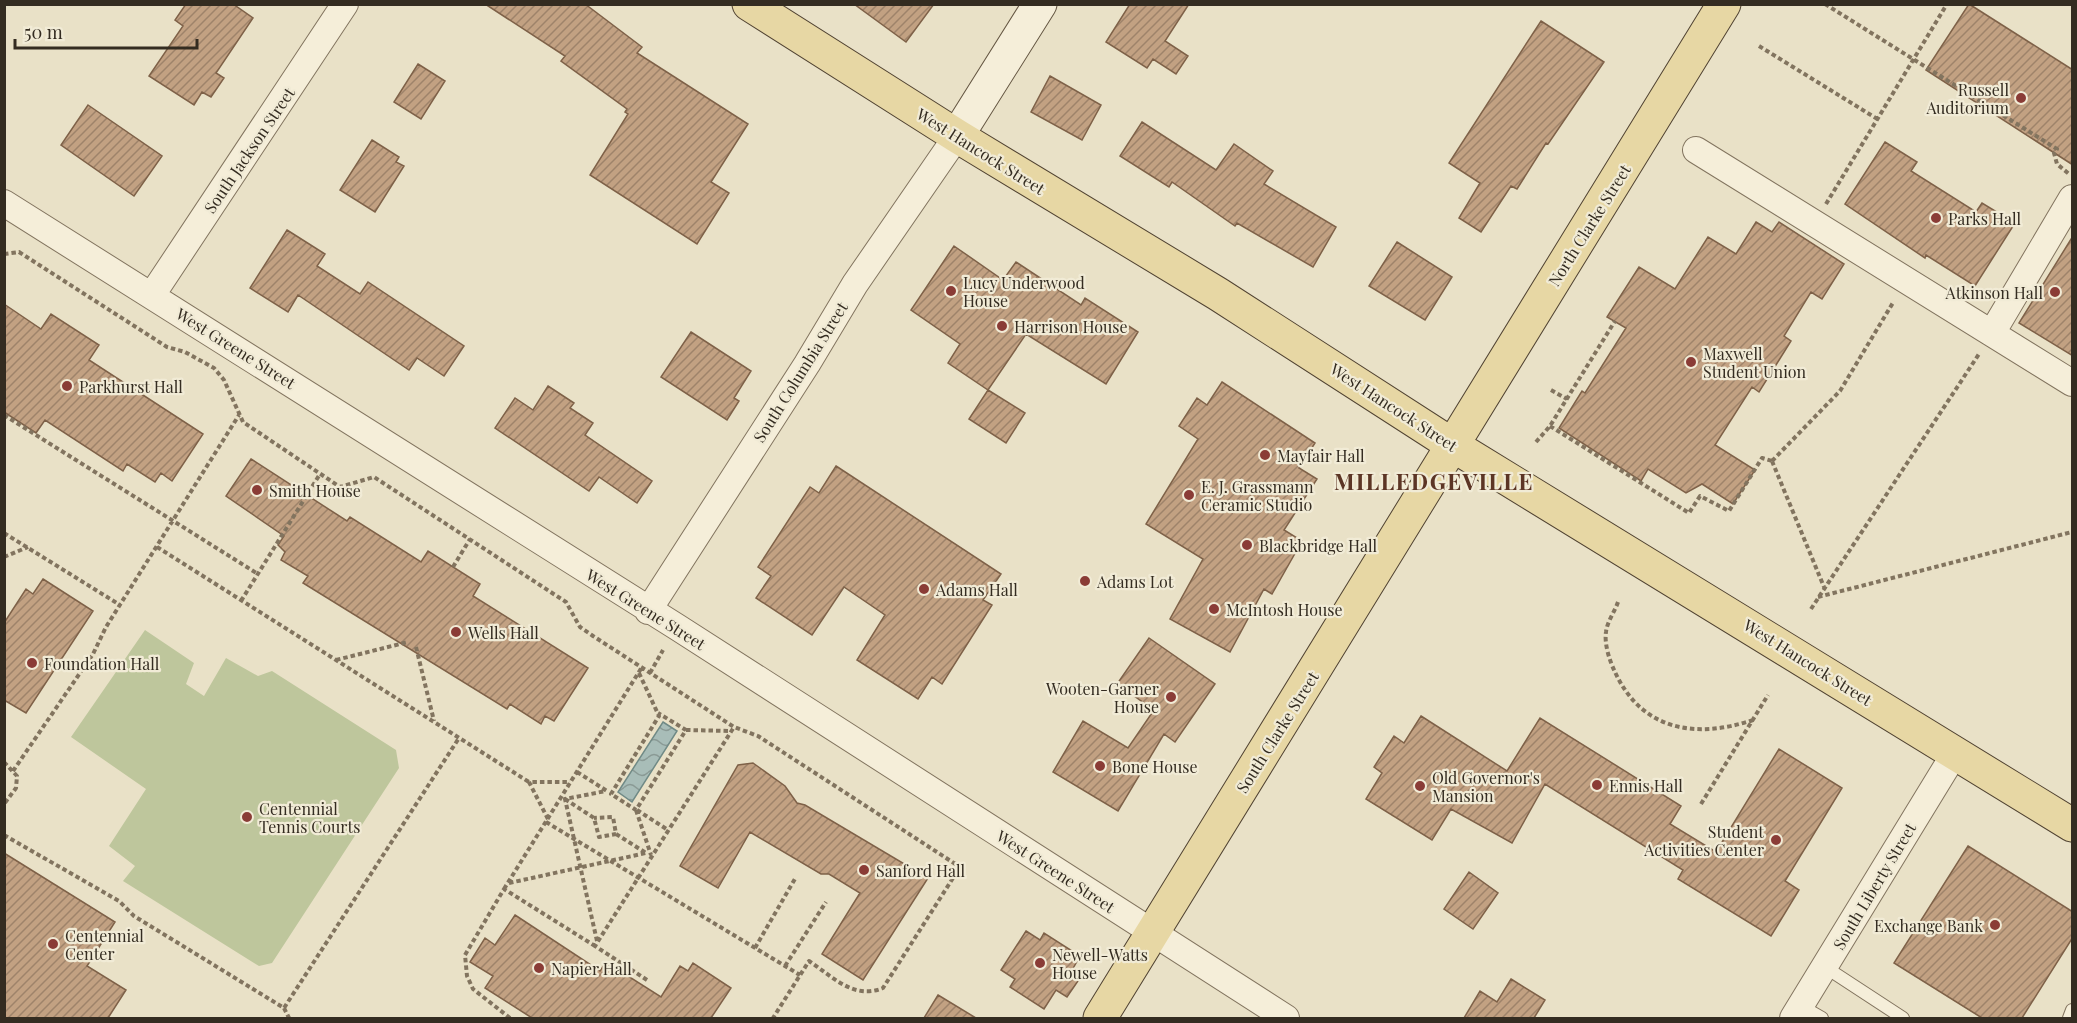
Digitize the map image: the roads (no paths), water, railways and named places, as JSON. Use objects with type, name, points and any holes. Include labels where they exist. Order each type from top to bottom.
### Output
[{"type":"main road","name":"West Hancock Street","points":[[749,4],[957,136],[1218,294],[1454,446],[2073,825]]},
{"type":"main road","name":"North Clarke Street","points":[[1454,446],[1724,4]]},
{"type":"main road","name":"South Clarke Street","points":[[1100,1018],[1454,446]]},
{"type":"street","name":"South Jackson Street","points":[[152,295],[345,4]]},
{"type":"street","points":[[957,136],[1040,4]]},
{"type":"street","name":"South Columbia Street","points":[[648,610],[807,364],[855,284],[957,136]]},
{"type":"street","points":[[1696,150],[2073,383]]},
{"type":"street","points":[[1992,333],[2073,198]]},
{"type":"street","name":"West Greene Street","points":[[4,202],[1286,1018]]},
{"type":"street","name":"South Liberty Street","points":[[1805,1014],[1825,967],[1955,753]]},
{"type":"lane","points":[[1825,967],[1903,1018]]},
{"type":"lane","points":[[2069,1018],[2072,1011]]},
{"type":"water","points":[[663,722],[677,731],[632,802],[618,792]]},
{"type":"place","name":"Russell Auditorium","points":[[2021,98]]},
{"type":"place","name":"Parks Hall","points":[[1936,218]]},
{"type":"place","name":"Lucy Underwood House","points":[[951,291]]},
{"type":"place","name":"Atkinson Hall","points":[[2055,292]]},
{"type":"place","name":"Harrison House","points":[[1002,326]]},
{"type":"place","name":"Maxwell Student Union","points":[[1691,362]]},
{"type":"place","name":"Parkhurst Hall","points":[[67,386]]},
{"type":"place","name":"Mayfair Hall","points":[[1265,455]]},
{"type":"place","name":"Smith House","points":[[257,490]]},
{"type":"place","name":"E. J. Grassmann Ceramic Studio","points":[[1189,495]]},
{"type":"place","name":"Blackbridge Hall","points":[[1247,545]]},
{"type":"place","name":"Adams Lot","points":[[1085,581]]},
{"type":"place","name":"Adams Hall","points":[[924,589]]},
{"type":"place","name":"McIntosh House","points":[[1214,609]]},
{"type":"place","name":"Wells Hall","points":[[456,632]]},
{"type":"place","name":"Foundation Hall","points":[[32,663]]},
{"type":"place","name":"Wooten-Garner House","points":[[1171,697]]},
{"type":"place","name":"Bone House","points":[[1100,766]]},
{"type":"place","name":"Ennis Hall","points":[[1597,785]]},
{"type":"place","name":"Old Governor's Mansion","points":[[1420,786]]},
{"type":"place","name":"Centennial Tennis Courts","points":[[247,817]]},
{"type":"place","name":"Student Activities Center","points":[[1776,840]]},
{"type":"place","name":"Sanford Hall","points":[[864,870]]},
{"type":"place","name":"Exchange Bank","points":[[1995,925]]},
{"type":"place","name":"Centennial Center","points":[[53,944]]},
{"type":"place","name":"Newell-Watts House","points":[[1040,963]]},
{"type":"place","name":"Napier Hall","points":[[539,968]]},
{"type":"district","name":"MILLEDGEVILLE","points":[[1434,481]]}]
